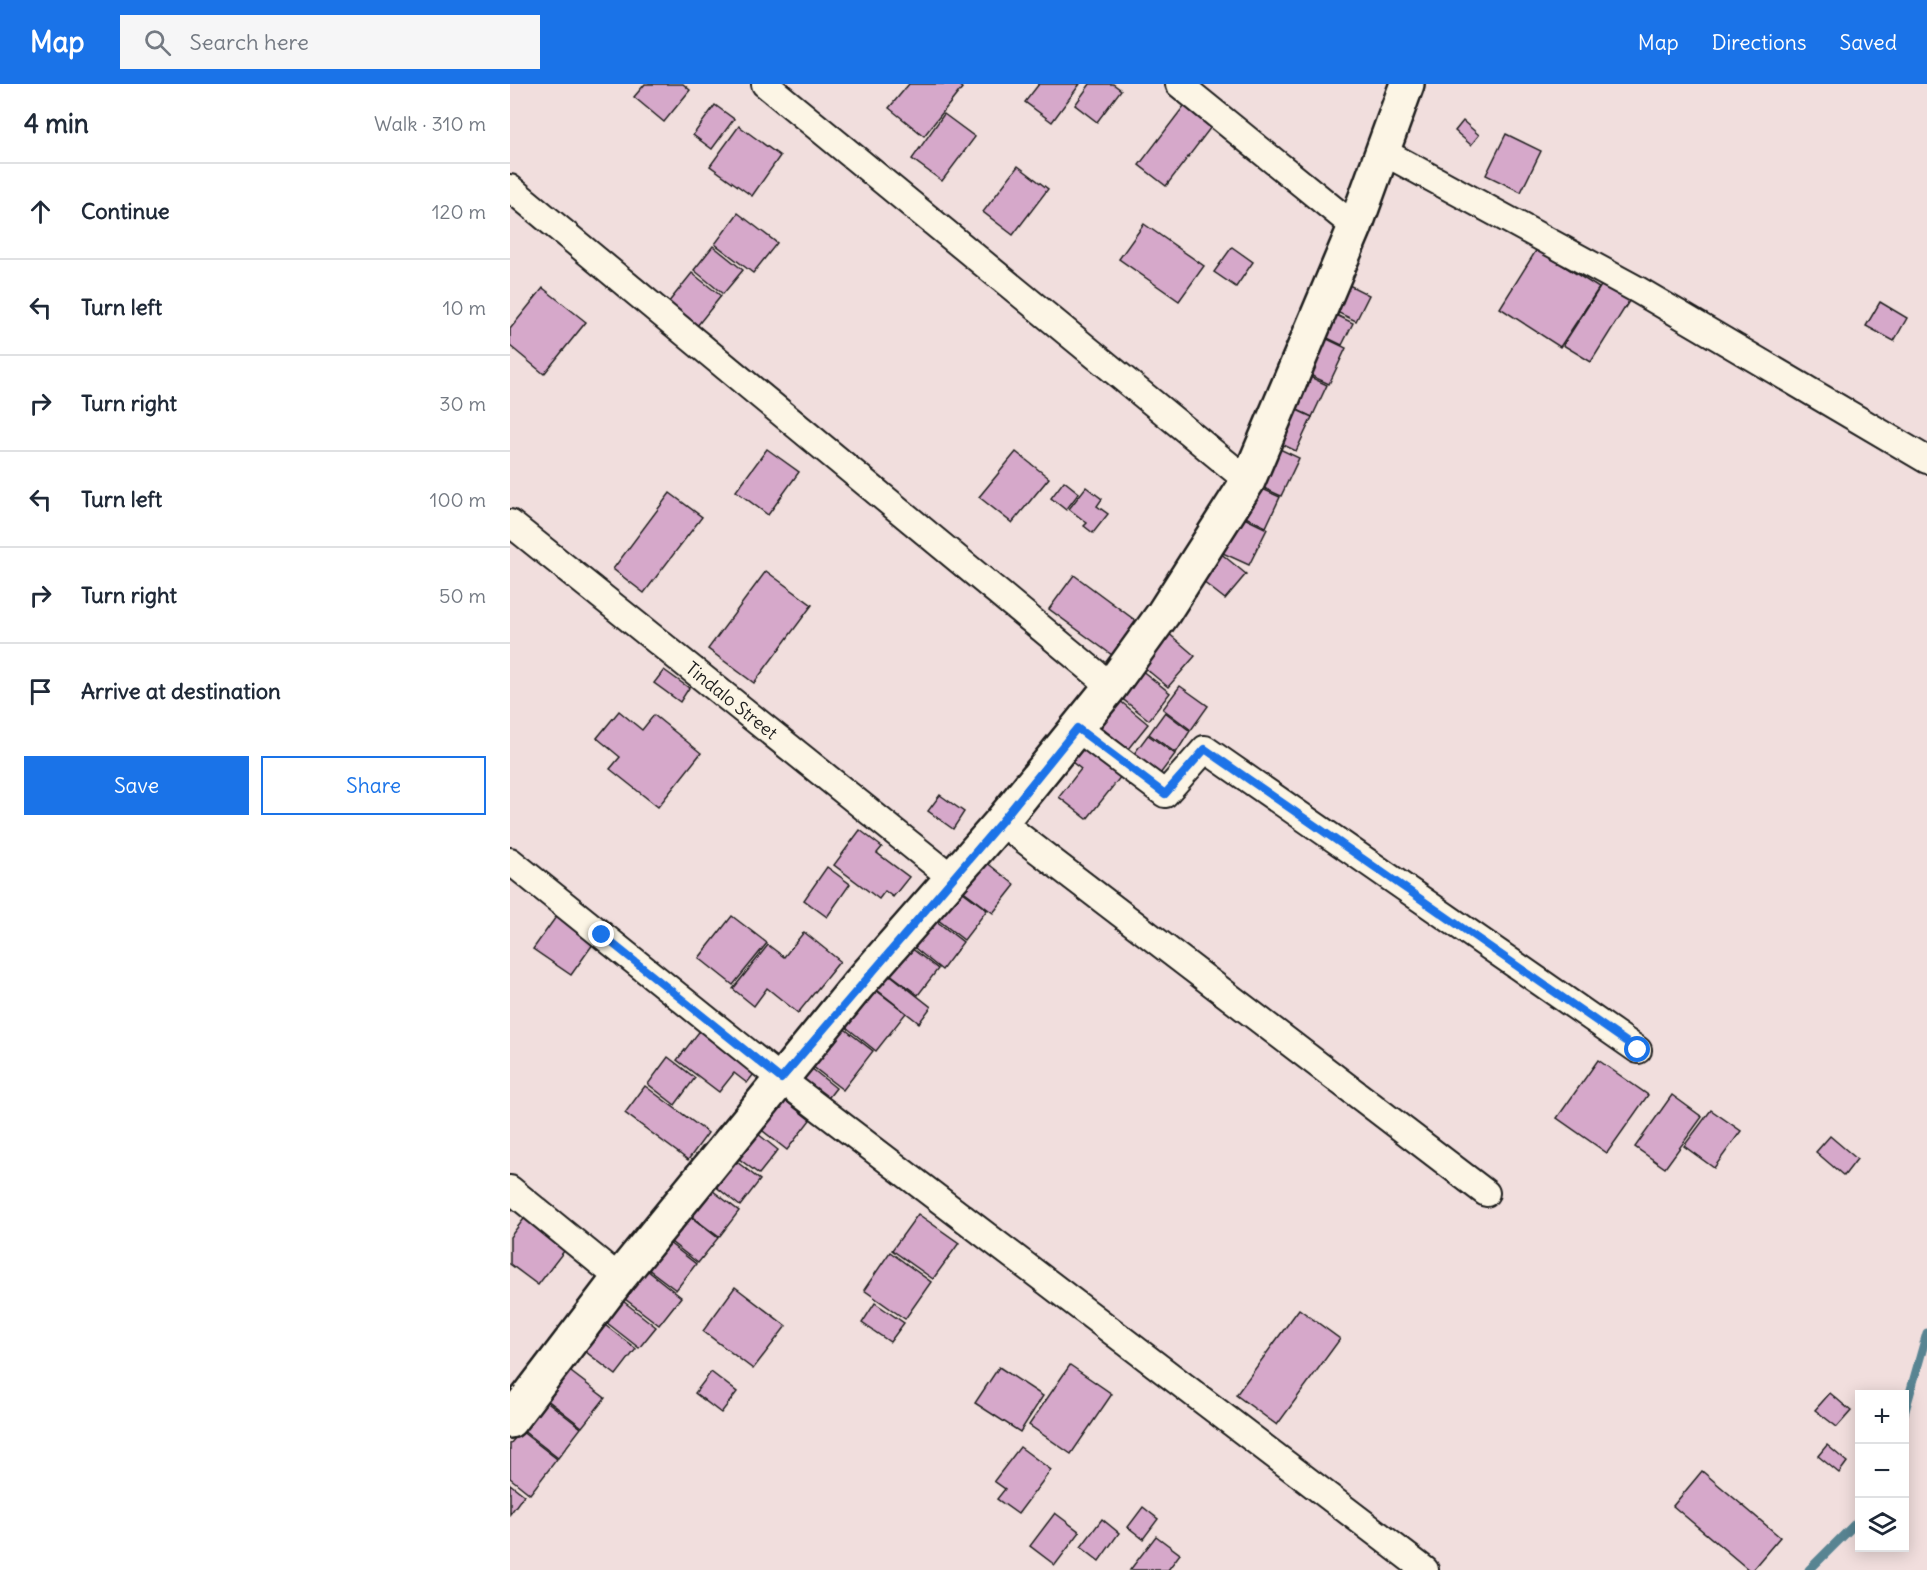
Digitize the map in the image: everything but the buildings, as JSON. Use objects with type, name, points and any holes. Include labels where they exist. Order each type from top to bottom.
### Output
[{"type":"street","points":[[765,84],[1248,481]]},
{"type":"street","points":[[1179,84],[1355,227]]},
{"type":"street","points":[[510,1420],[619,1278],[781,1079],[951,877],[1001,822],[1111,686],[1163,614],[1248,481],[1355,227],[1407,84]]},
{"type":"street","points":[[1382,151],[1638,290],[1927,460]]},
{"type":"street","points":[[510,188],[1111,686]]},
{"type":"street","name":"Tindalo Street","points":[[510,523],[951,877]]},
{"type":"street","points":[[1077,728],[1165,794],[1205,749],[1638,1050]]},
{"type":"street","points":[[1001,822],[1486,1193]]},
{"type":"street","points":[[510,861],[781,1079],[1425,1570]]},
{"type":"street","points":[[510,1189],[619,1278]]},
{"type":"waterway","points":[[1909,1396],[1927,1333]]},
{"type":"waterway","points":[[1809,1570],[1855,1524]]},
{"type":"route","points":[[602,935],[781,1079],[858,985],[1001,822],[1077,728],[1165,794],[1205,749],[1638,1050]]}]
